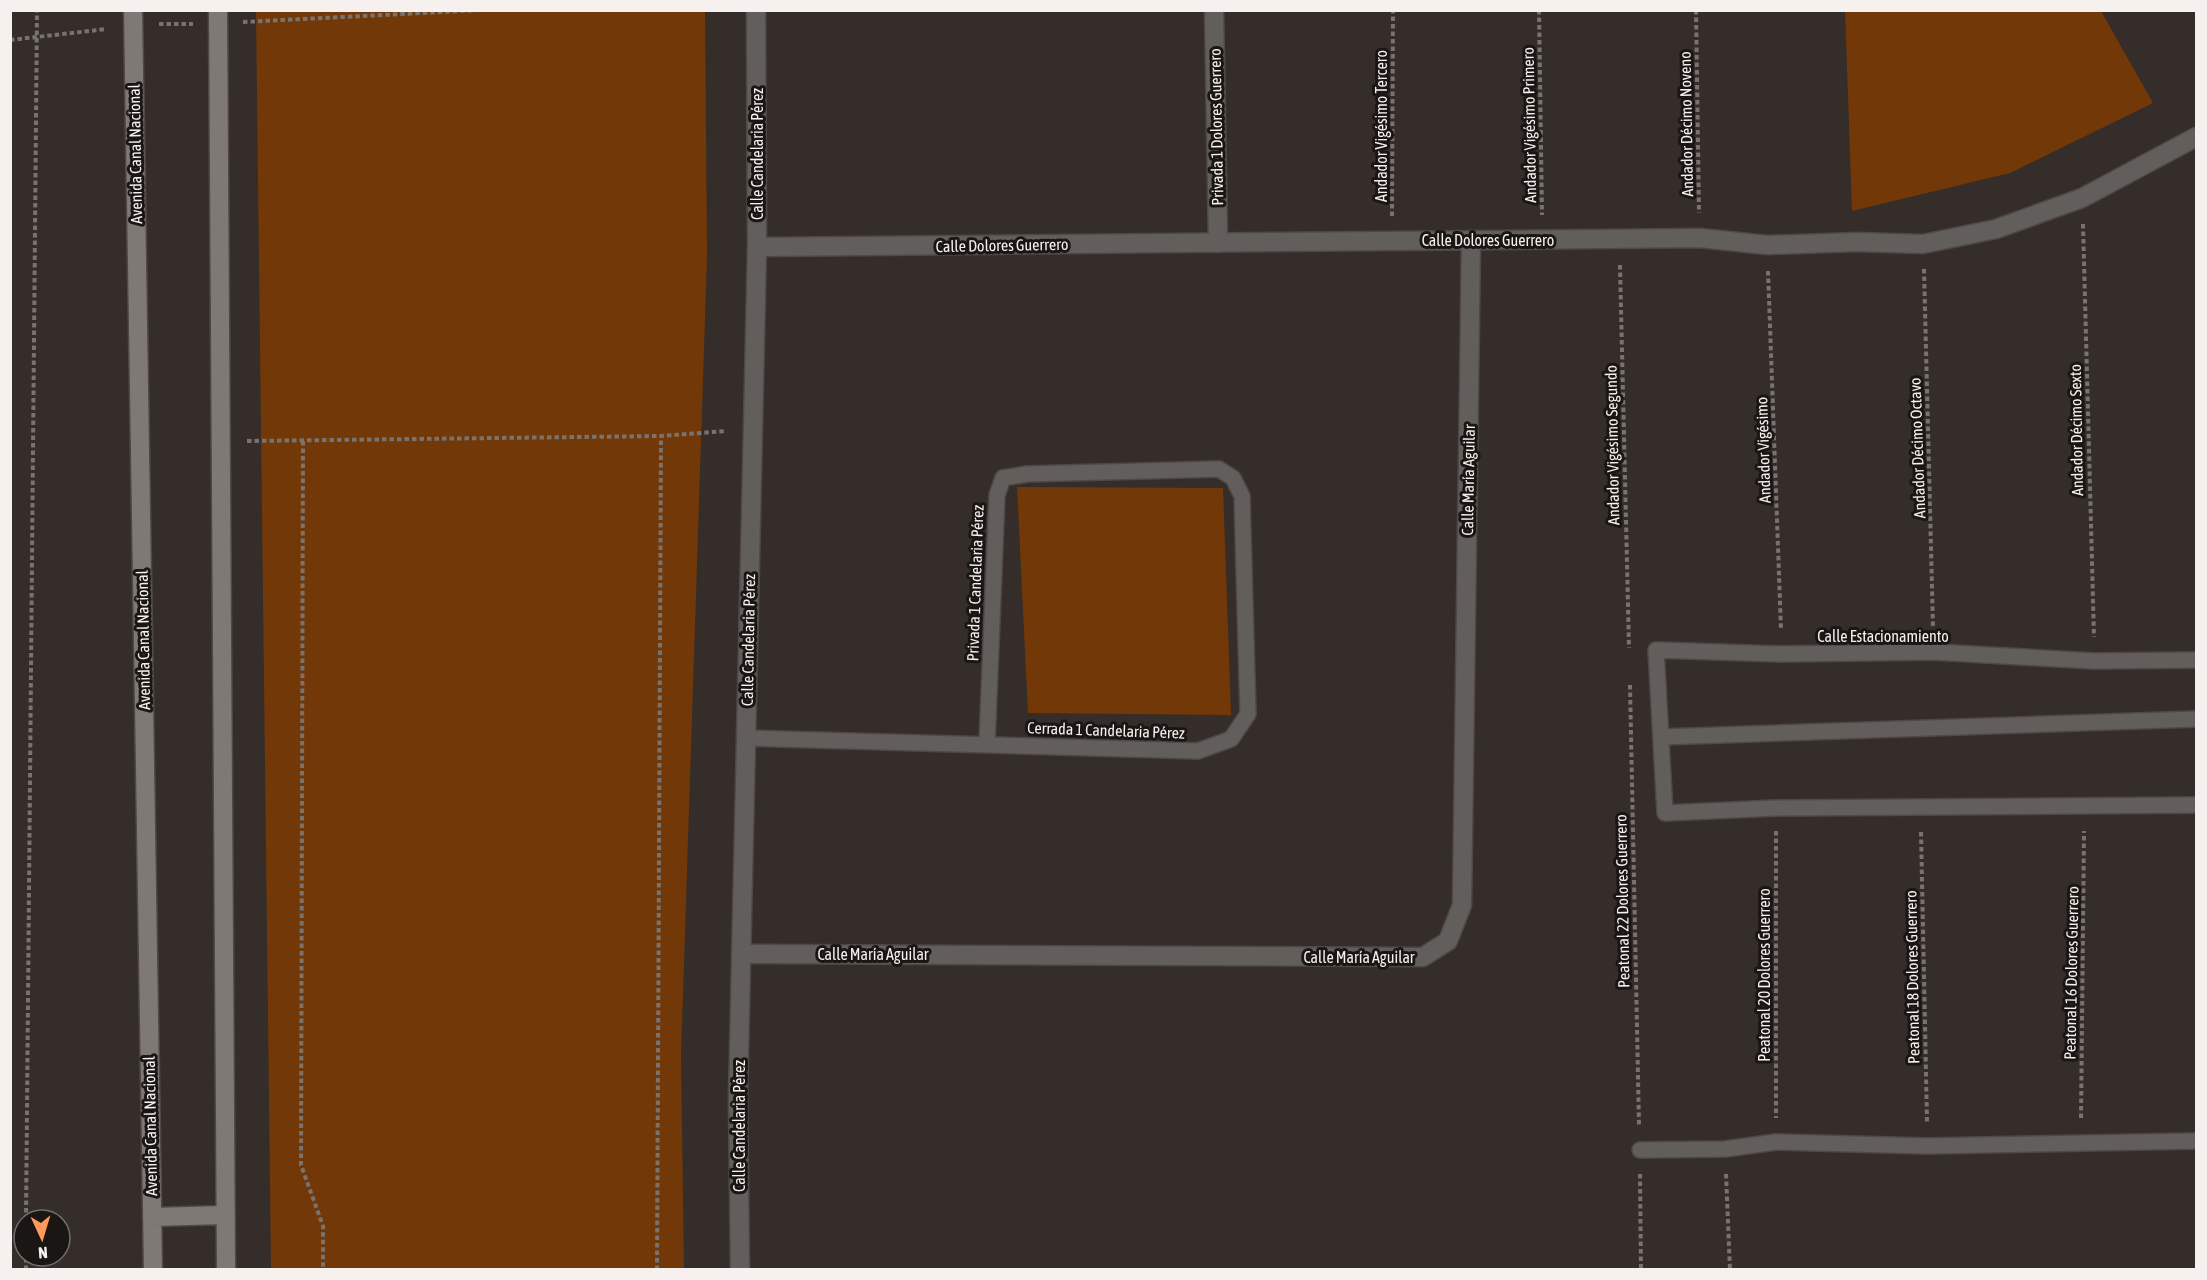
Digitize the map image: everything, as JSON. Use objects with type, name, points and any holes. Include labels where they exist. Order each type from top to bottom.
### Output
[{"type":"main road","points":[[219,17],[226,1269]]},
{"type":"main road","name":"Avenida Canal Nacional","points":[[133,18],[153,1269]]},
{"type":"main road","points":[[152,1217],[225,1215]]},
{"type":"street","name":"Calle Candelaria Pérez","points":[[740,1269],[738,1097],[757,247],[756,10]]},
{"type":"street","name":"Privada 1 Dolores Guerrero","points":[[1214,10],[1218,243]]},
{"type":"street","name":"Calle Dolores Guerrero","points":[[757,247],[1700,238],[1767,245],[1857,242],[1923,243],[1996,229],[2082,198],[2196,137]]},
{"type":"street","name":"Calle María Aguilar","points":[[741,954],[1423,957],[1449,941],[1462,905],[1471,240]]},
{"type":"lane","name":"Privada 1 Candelaria Pérez","points":[[987,744],[997,495],[1003,478],[1028,474],[1219,469],[1233,478]]},
{"type":"lane","name":"Cerrada 1 Candelaria Pérez","points":[[746,738],[1198,751],[1231,739],[1248,714],[1242,496],[1233,478]]},
{"type":"lane","name":"Calle Estacionamiento","points":[[2196,660],[2094,661],[1934,652],[1782,654],[1656,650],[1665,813],[1776,808],[2196,805]]},
{"type":"lane","points":[[1662,737],[2196,719]]},
{"type":"lane","points":[[1640,1150],[1725,1149],[1776,1142],[1928,1146],[2196,1141]]},
{"type":"path","points":[[26,1208],[37,10]]},
{"type":"path","points":[[10,40],[36,39],[133,18],[482,10]]},
{"type":"path","name":"Andador Vigésimo Tercero","points":[[1392,241],[1393,10]]},
{"type":"path","name":"Andador Vigésimo Primero","points":[[1539,10],[1542,240]]},
{"type":"path","name":"Andador Décimo Noveno","points":[[1696,10],[1700,238]]},
{"type":"path","name":"Andador Décimo Sexto","points":[[2082,198],[2094,661]]},
{"type":"path","name":"Andador Vigésimo Segundo","points":[[1619,239],[1629,651]]},
{"type":"path","name":"Andador Décimo Octavo","points":[[1923,243],[1934,652]]},
{"type":"path","name":"Andador Vigésimo","points":[[1767,245],[1782,654]]},
{"type":"path","points":[[221,441],[661,436],[753,429]]},
{"type":"path","points":[[657,1269],[661,436]]},
{"type":"path","points":[[303,441],[301,1165],[323,1226],[323,1269]]},
{"type":"path","name":"Peatonal 22 Dolores Guerrero","points":[[1629,675],[1641,1269]]},
{"type":"path","name":"Peatonal 16 Dolores Guerrero","points":[[2081,1143],[2085,804]]},
{"type":"path","name":"Peatonal 18 Dolores Guerrero","points":[[1921,806],[1928,1146]]},
{"type":"path","name":"Peatonal 20 Dolores Guerrero","points":[[1776,808],[1776,1142]]},
{"type":"path","points":[[1725,1149],[1730,1269]]},
{"type":"shaded area","points":[[256,11],[705,11],[707,256],[681,1055],[684,1269],[271,1269]]},
{"type":"shaded area","points":[[1845,11],[2101,11],[2153,103],[2010,173],[1852,211]]},
{"type":"shaded area","points":[[1017,487],[1223,488],[1231,715],[1028,713]]}]
